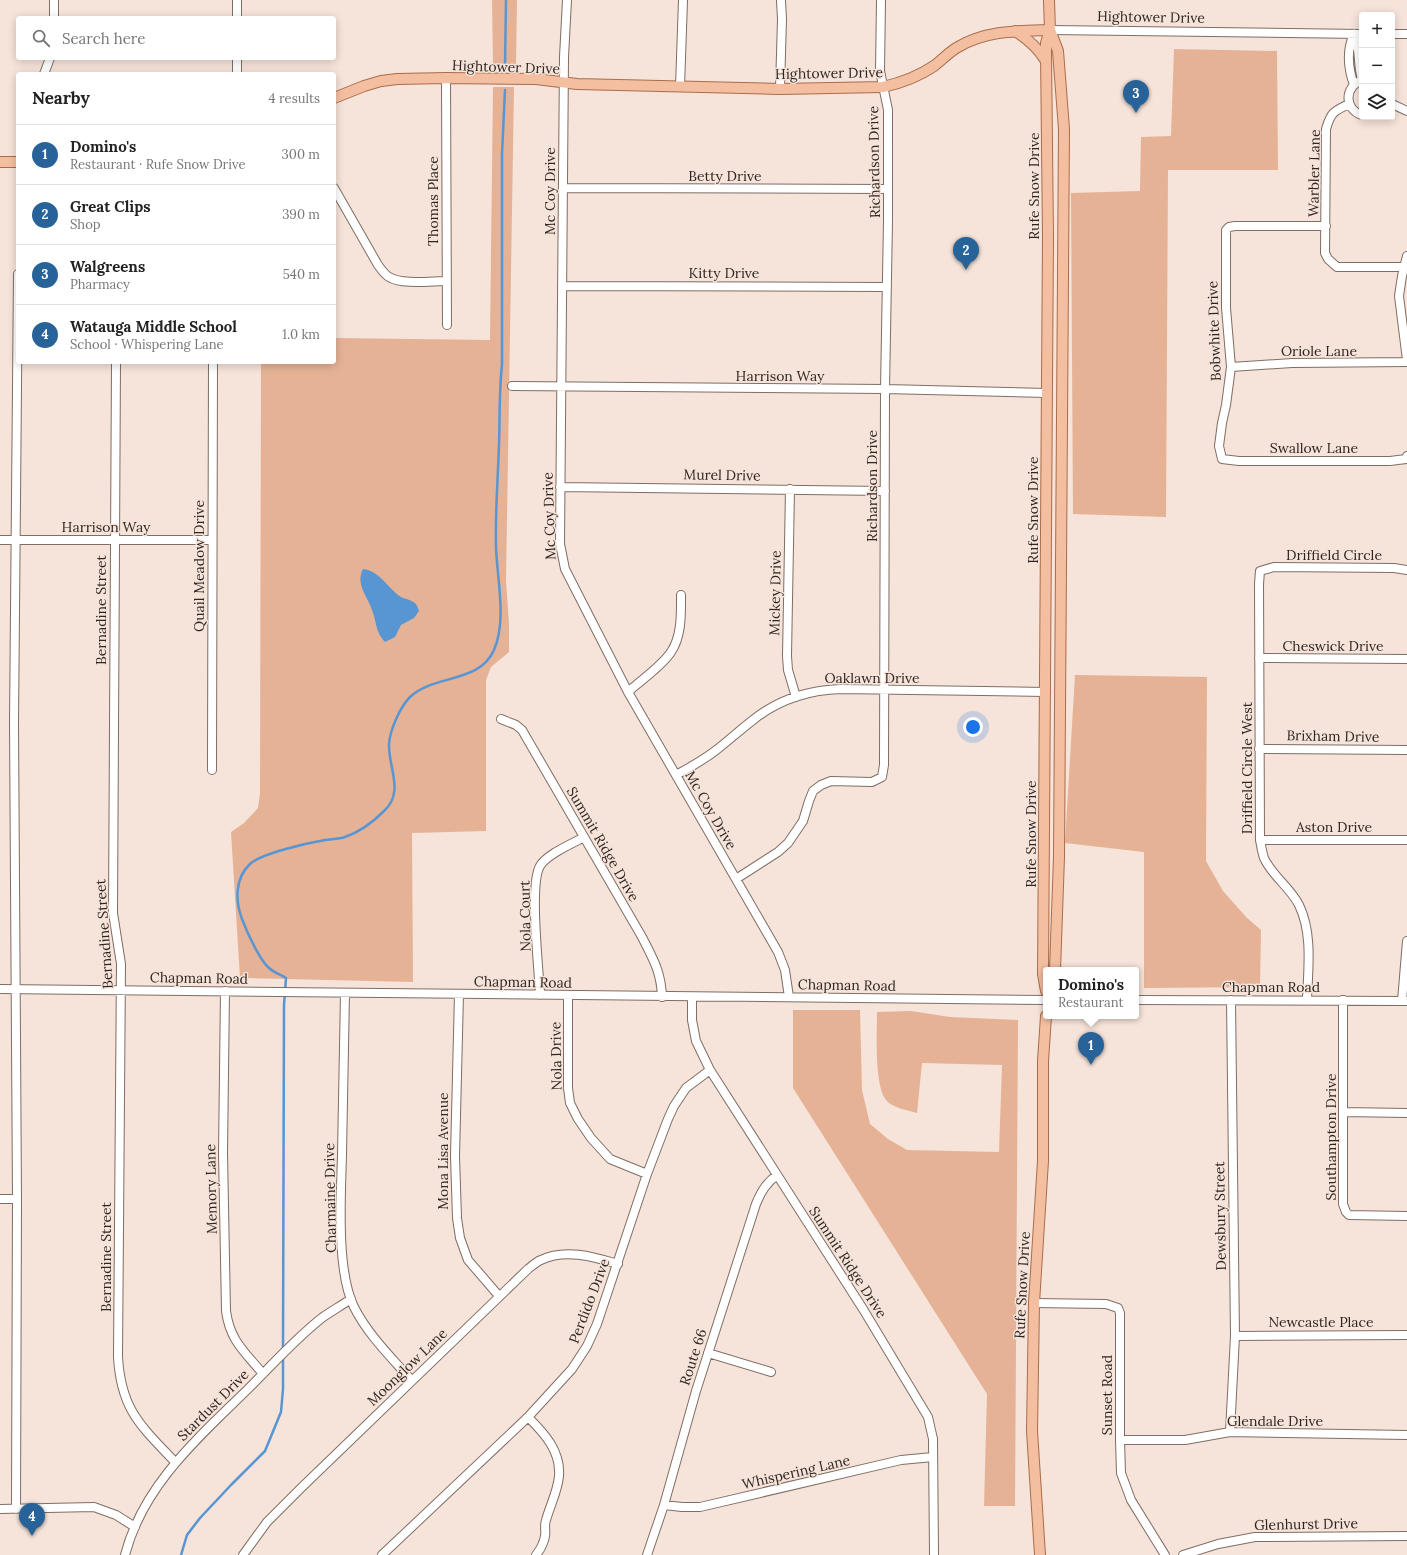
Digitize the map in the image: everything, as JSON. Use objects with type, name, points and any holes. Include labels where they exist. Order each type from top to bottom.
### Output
[{"type":"main road","name":"Rufe Snow Drive","points":[[1044,967],[1048,237],[1046,43],[1050,30],[1049,0]]},
{"type":"main road","name":"Hightower Drive","points":[[336,97],[381,81],[397,79],[446,78],[493,78],[564,83],[680,87],[780,89],[883,87],[892,86],[922,73],[957,47],[994,33],[1014,30],[1050,30]]},
{"type":"main road","points":[[1014,30],[1026,37],[1046,61]]},
{"type":"main road","name":"Rufe Snow Drive","points":[[1050,30],[1058,50],[1064,129],[1059,857],[1055,967]]},
{"type":"main road","points":[[0,162],[16,162]]},
{"type":"main road","name":"Rufe Snow Drive","points":[[1040,1555],[1032,1431],[1034,1303],[1043,1161],[1043,1061],[1046,1019]]},
{"type":"street","points":[[54,0],[54,16]]},
{"type":"street","points":[[237,0],[237,16]]},
{"type":"street","name":"Mc Coy Drive","points":[[567,0],[564,83],[560,387],[560,544],[565,569],[628,692],[778,952],[785,970],[789,997]]},
{"type":"street","points":[[680,87],[683,0]]},
{"type":"street","name":"Richardson Drive","points":[[736,879],[788,844],[804,821],[813,791],[821,785],[831,781],[872,782],[882,777],[884,765],[885,389],[888,110],[880,71],[881,0]]},
{"type":"street","points":[[780,1],[782,19],[780,89]]},
{"type":"street","name":"Hightower Drive","points":[[1050,30],[1358,34]]},
{"type":"street","points":[[1358,34],[1359,48]]},
{"type":"street","points":[[1354,85],[1349,70],[1349,44],[1358,34]]},
{"type":"street","points":[[1395,34],[1407,34]]},
{"type":"street","points":[[45,72],[49,60]]},
{"type":"street","points":[[237,60],[237,72]]},
{"type":"street","name":"Thomas Place","points":[[446,78],[447,325]]},
{"type":"street","points":[[1359,82],[1350,90],[1348,97],[1349,104],[1352,109],[1359,113]]},
{"type":"street","name":"Warbler Lane","points":[[1349,104],[1336,110],[1329,117],[1326,129],[1326,253],[1328,259],[1337,267],[1404,267]]},
{"type":"street","points":[[1395,105],[1407,111]]},
{"type":"street","name":"Betty Drive","points":[[563,188],[887,189]]},
{"type":"street","points":[[336,192],[384,273],[397,280],[446,281]]},
{"type":"street","name":"Bobwhite Drive","points":[[1222,459],[1219,446],[1231,366],[1226,311],[1226,230],[1229,227],[1326,226]]},
{"type":"street","points":[[1407,256],[1399,296],[1407,361]]},
{"type":"street","name":"Kitty Drive","points":[[562,286],[886,287]]},
{"type":"street","name":"Oriole Lane","points":[[1231,366],[1407,361]]},
{"type":"street","points":[[16,1509],[17,1198],[14,723],[18,364]]},
{"type":"street","name":"Bernadine Street","points":[[116,364],[113,913],[120,964],[121,990],[119,1376],[134,1416],[143,1428],[175,1462]]},
{"type":"street","name":"Quail Meadow Drive","points":[[212,770],[213,364]]},
{"type":"street","name":"Harrison Way","points":[[512,386],[1047,392]]},
{"type":"street","name":"Swallow Lane","points":[[1222,459],[1239,461],[1390,461],[1407,458]]},
{"type":"street","name":"Murel Drive","points":[[560,487],[885,491]]},
{"type":"street","name":"Mickey Drive","points":[[790,489],[787,656],[788,670],[796,697]]},
{"type":"street","name":"Harrison Way","points":[[0,540],[212,540]]},
{"type":"street","name":"Driffield Circle","points":[[1260,571],[1274,568],[1394,568],[1407,570]]},
{"type":"street","name":"Driffield Circle West","points":[[1260,571],[1260,840],[1264,857],[1272,872],[1295,898],[1304,919],[1308,935],[1307,1000]]},
{"type":"street","points":[[628,692],[667,658],[672,650],[678,635],[681,595]]},
{"type":"street","name":"Cheswick Drive","points":[[1260,658],[1407,659]]},
{"type":"street","name":"Oaklawn Drive","points":[[676,775],[716,751],[766,710],[796,697],[823,690],[1046,692]]},
{"type":"street","name":"Summit Ridge Drive","points":[[501,718],[516,725],[522,730],[642,937],[659,970],[662,982],[662,997]]},
{"type":"street","name":"Brixham Drive","points":[[1259,749],[1407,750]]},
{"type":"street","name":"Nola Court","points":[[540,995],[535,880],[541,864],[553,855],[584,838]]},
{"type":"street","name":"Aston Drive","points":[[1260,840],[1407,840]]},
{"type":"street","points":[[1405,1001],[1407,941]]},
{"type":"street","name":"Chapman Road","points":[[0,989],[1043,1000]]},
{"type":"street","name":"Memory Lane","points":[[225,991],[223,1153],[226,1311],[228,1326],[232,1336],[263,1374]]},
{"type":"street","name":"Charmaine Drive","points":[[345,992],[341,1189],[345,1279],[351,1299],[366,1328],[412,1381]]},
{"type":"street","name":"Mona Lisa Avenue","points":[[459,994],[455,1156],[456,1218],[460,1238],[468,1260],[499,1296]]},
{"type":"street","name":"Nola Drive","points":[[568,995],[568,1088],[570,1103],[578,1119],[591,1138],[610,1159],[647,1174]]},
{"type":"street","name":"Summit Ridge Drive","points":[[692,997],[692,1020],[696,1041],[710,1070],[863,1309],[928,1418],[933,1439],[934,1555]]},
{"type":"street","name":"Chapman Road","points":[[1139,1000],[1405,1001]]},
{"type":"street","name":"Dewsbury Street","points":[[1230,1432],[1235,1336],[1231,1000]]},
{"type":"street","name":"Southampton Drive","points":[[1343,1000],[1343,1204],[1346,1212],[1359,1216],[1407,1216]]},
{"type":"street","name":"Perdido Drive","points":[[382,1555],[528,1417],[572,1369],[587,1346],[597,1324],[647,1174],[674,1106],[686,1088],[710,1070]]},
{"type":"street","points":[[1344,1112],[1407,1113]]},
{"type":"street","name":"Route 66","points":[[647,1555],[664,1505],[696,1391],[760,1192],[767,1182],[776,1175]]},
{"type":"street","points":[[0,1199],[17,1198]]},
{"type":"street","name":"Moonglow Lane","points":[[243,1555],[268,1522],[306,1483],[528,1269],[541,1260],[563,1255],[591,1256],[618,1264]]},
{"type":"street","name":"Stardust Drive","points":[[125,1555],[135,1527],[146,1503],[175,1462],[298,1340],[323,1318],[351,1299]]},
{"type":"street","name":"Sunset Road","points":[[1034,1303],[1106,1304],[1118,1308],[1120,1313],[1121,1473],[1131,1500],[1165,1555]]},
{"type":"street","name":"Newcastle Place","points":[[1235,1336],[1407,1335]]},
{"type":"street","points":[[708,1353],[771,1372]]},
{"type":"street","points":[[528,1417],[542,1431],[552,1445],[557,1456],[559,1466],[559,1476],[545,1522],[545,1535],[540,1550],[536,1555]]},
{"type":"street","name":"Glendale Drive","points":[[1120,1440],[1185,1440],[1230,1432],[1407,1435]]},
{"type":"street","name":"Whispering Lane","points":[[664,1505],[700,1507],[900,1460],[933,1457]]},
{"type":"street","points":[[0,1509],[94,1507],[116,1515],[135,1527]]},
{"type":"street","name":"Glenhurst Drive","points":[[1183,1555],[1218,1544],[1255,1537],[1407,1536]]},
{"type":"shaded area","points":[[492,0],[517,0],[516,65],[493,65]]},
{"type":"shaded area","points":[[1174,49],[1277,51],[1278,170],[1168,170],[1166,517],[1073,514],[1071,193],[1140,191],[1141,137],[1171,136]]},
{"type":"shaded area","points":[[493,87],[514,87],[506,580],[509,652],[491,667],[486,680],[486,831],[412,833],[413,982],[240,978],[231,832],[244,823],[258,808],[260,794],[261,364],[336,364],[336,338],[490,340]]},
{"type":"shaded area","points":[[1075,675],[1207,677],[1206,861],[1223,891],[1247,918],[1261,930],[1260,987],[1144,988],[1144,852],[1065,843]]},
{"type":"shaded area","points":[[793,1010],[860,1010],[862,1090],[870,1124],[888,1139],[907,1150],[999,1152],[1002,1065],[922,1063],[917,1113],[896,1107],[886,1100],[882,1093],[880,1083],[877,1058],[877,1012],[911,1011],[950,1017],[1018,1020],[1015,1506],[984,1506],[987,1394],[793,1088]]},
{"type":"water","points":[[363,569],[374,572],[378,575],[398,595],[415,603],[419,611],[414,618],[401,625],[395,637],[385,642],[378,630],[372,610],[361,585],[360,580]]},
{"type":"waterway","points":[[505,66],[506,0]]},
{"type":"waterway","points":[[283,1349],[284,1005],[286,978],[269,968],[257,952],[242,919],[238,905],[239,883],[241,876],[250,864],[264,856],[297,846],[325,840],[338,839],[351,835],[371,823],[380,815],[390,804],[394,796],[395,788],[389,753],[389,744],[393,726],[406,701],[420,690],[467,674],[478,668],[487,661],[494,650],[498,638],[501,613],[496,547],[496,521],[502,365],[502,154],[505,90]]},
{"type":"waterway","points":[[181,1555],[187,1535],[200,1518],[265,1451],[281,1412],[283,1356]]},
{"type":"place","name":"Walgreens","points":[[1136,113]]},
{"type":"place","name":"Great Clips","points":[[966,270]]},
{"type":"place","name":"Domino's","points":[[1091,1065]]},
{"type":"place","name":"Watauga Middle School","points":[[32,1536]]}]
